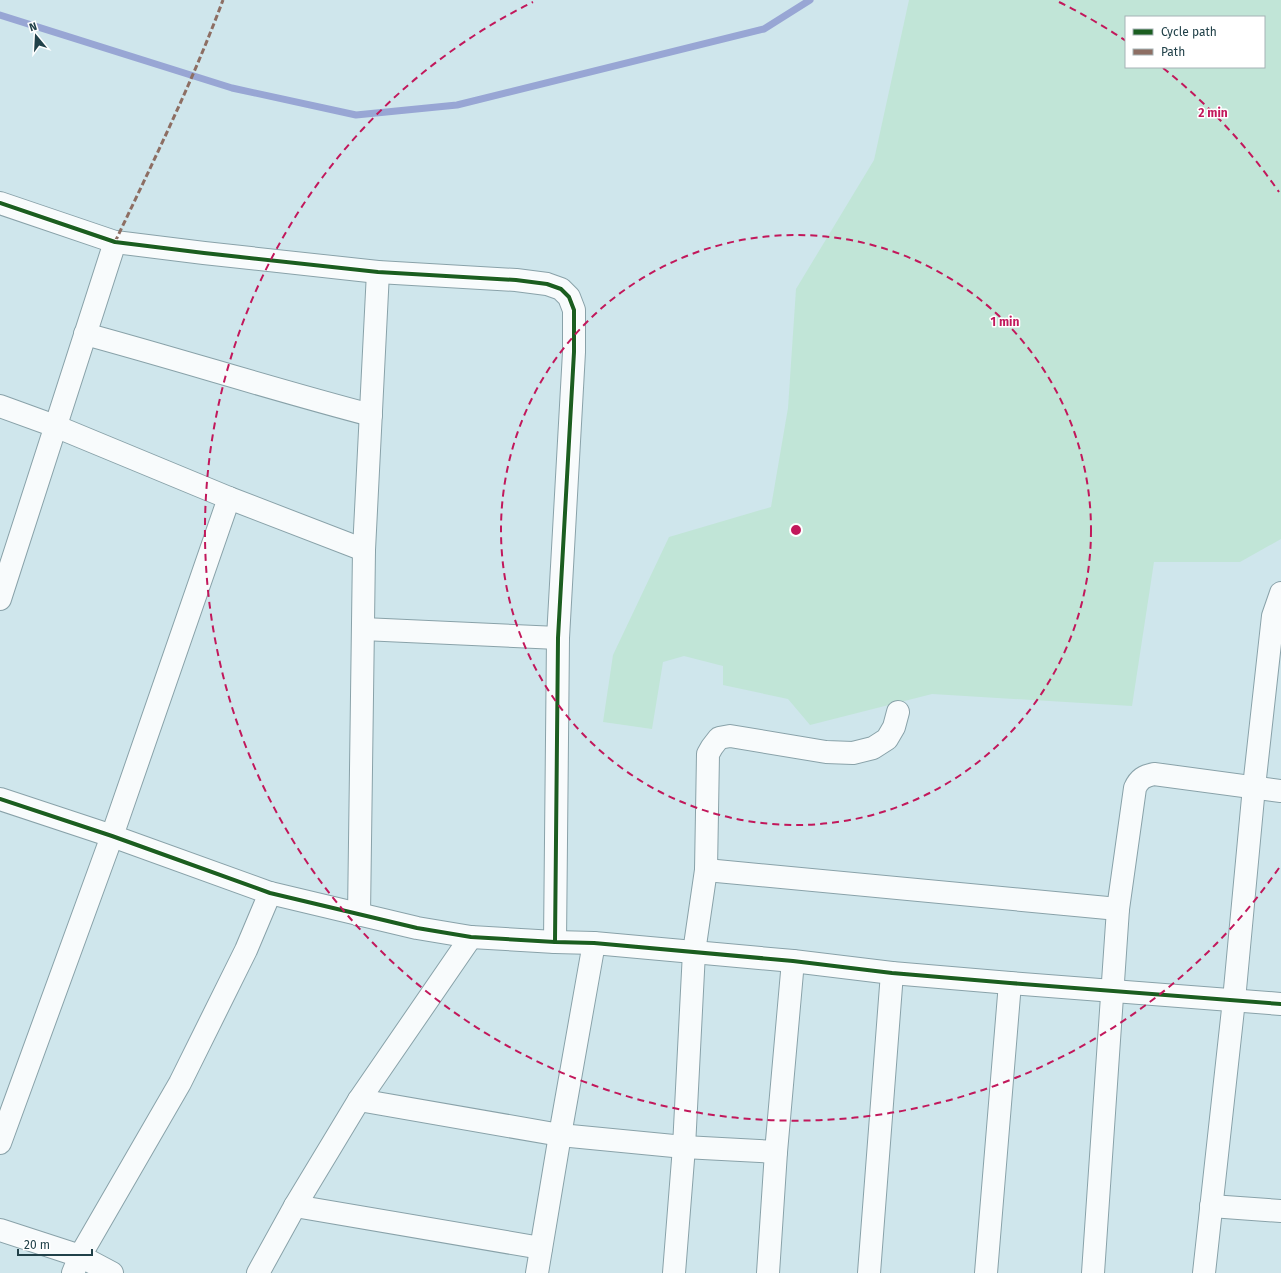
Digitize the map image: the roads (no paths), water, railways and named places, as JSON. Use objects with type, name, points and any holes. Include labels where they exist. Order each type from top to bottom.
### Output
[{"type":"street","points":[[0,203],[115,242],[378,272],[516,280],[547,284],[562,289],[569,297],[574,310],[574,352],[558,638],[555,942]]},
{"type":"street","points":[[0,597],[115,242]]},
{"type":"street","points":[[359,915],[364,550],[378,272]]},
{"type":"street","points":[[85,334],[141,349],[212,372],[371,415]]},
{"type":"street","points":[[0,406],[55,426],[229,498],[364,550]]},
{"type":"street","points":[[0,1143],[112,836],[229,498]]},
{"type":"street","points":[[1204,1273],[1234,1000],[1254,787],[1273,616],[1281,593]]},
{"type":"street","points":[[363,629],[558,638]]},
{"type":"street","points":[[674,1273],[684,1147],[694,952],[706,870],[708,754],[720,738],[730,736],[826,752],[853,753],[872,748],[887,739],[894,727],[898,712]]},
{"type":"street","points":[[1093,1273],[1114,991],[1118,909],[1135,788],[1138,780],[1154,774],[1281,791]]},
{"type":"street","points":[[0,799],[112,836],[270,893],[416,928],[471,937],[594,943],[793,961],[892,973],[1010,984],[1281,1004]]},
{"type":"street","points":[[706,870],[1118,909]]},
{"type":"street","points":[[77,1265],[180,1083],[246,950],[270,893]]},
{"type":"street","points":[[258,1273],[295,1206],[359,1100],[471,937]]},
{"type":"street","points":[[537,1273],[594,943]]},
{"type":"street","points":[[768,1273],[776,1152],[793,961]]},
{"type":"street","points":[[870,1273],[892,973]]},
{"type":"street","points":[[986,1273],[1010,984]]},
{"type":"street","points":[[359,1100],[560,1135],[684,1147],[776,1152]]},
{"type":"street","points":[[295,1206],[541,1248]]},
{"type":"street","points":[[1211,1206],[1281,1211]]},
{"type":"street","points":[[0,1230],[77,1265],[112,1273]]},
{"type":"waterway","points":[[0,15],[232,88],[356,115],[457,105],[764,29],[810,0]]}]
